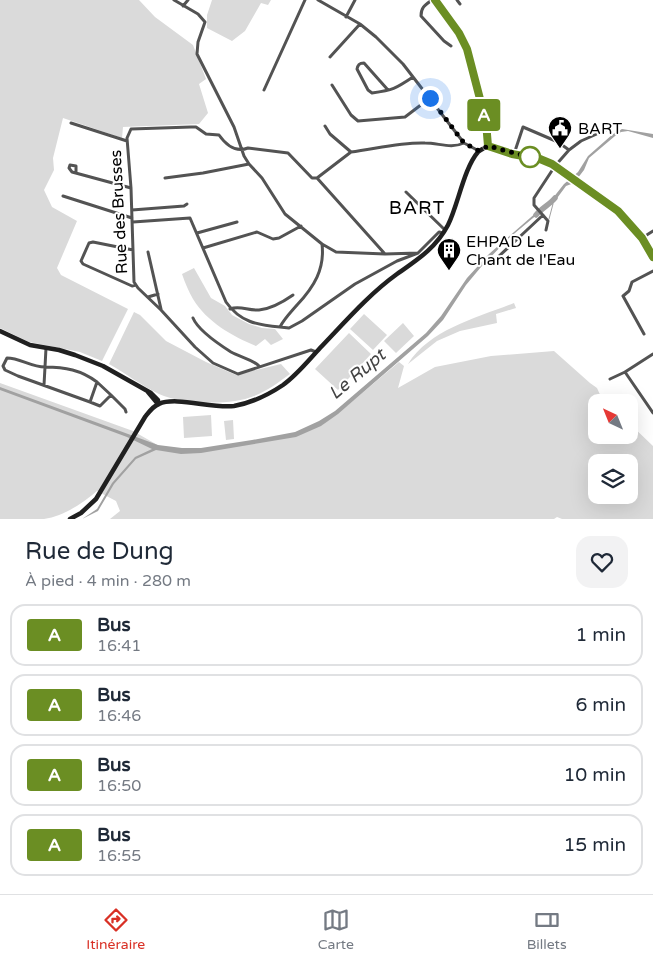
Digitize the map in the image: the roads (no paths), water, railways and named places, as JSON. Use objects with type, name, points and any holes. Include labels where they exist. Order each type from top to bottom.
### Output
[{"type":"main road","points":[[433,0],[459,33],[467,49],[486,122],[488,146]]},
{"type":"main road","points":[[70,519],[82,513],[96,499],[150,411],[158,404],[175,402],[221,407],[247,403],[271,393],[287,382],[367,299],[395,275],[427,253],[441,239],[455,208],[471,163],[479,151],[488,146],[540,159],[555,166],[618,211],[642,238],[653,257]]},
{"type":"main road","points":[[0,331],[30,345],[65,351],[103,366],[144,390],[158,404]]},
{"type":"street","points":[[174,0],[203,18],[206,25],[198,42],[196,54],[234,127],[249,164],[262,178],[285,214],[322,244],[336,252],[418,253]]},
{"type":"street","points":[[183,6],[188,0]]},
{"type":"street","points":[[264,90],[305,0]]},
{"type":"street","points":[[318,0],[360,24],[376,37],[413,76],[464,143],[479,151]]},
{"type":"street","points":[[346,16],[355,0]]},
{"type":"street","points":[[433,0],[421,10],[421,16],[451,46]]},
{"type":"street","points":[[456,0],[460,4]]},
{"type":"street","points":[[330,57],[360,24]]},
{"type":"street","points":[[388,90],[364,62],[358,66],[357,70],[368,90],[372,93],[395,89],[413,76]]},
{"type":"street","points":[[332,85],[351,115],[358,121],[405,117],[430,98]]},
{"type":"street","points":[[71,123],[127,141]]},
{"type":"street","points":[[325,126],[330,134],[350,152]]},
{"type":"street","name":"Rue des Brusses","points":[[242,150],[225,143],[218,135],[206,134],[196,127],[130,129],[127,141],[136,286],[213,363],[238,374],[311,350],[317,352]]},
{"type":"street","points":[[514,154],[523,127],[558,142],[569,150]]},
{"type":"street","points":[[546,230],[548,221],[534,205],[534,198],[555,166],[569,150],[581,141],[608,129]]},
{"type":"street","points":[[242,150],[248,148],[288,153],[312,178],[318,178],[350,152],[426,143],[449,146],[458,146],[464,143]]},
{"type":"street","points":[[165,178],[249,164]]},
{"type":"street","points":[[76,173],[131,188]]},
{"type":"street","points":[[318,178],[385,254]]},
{"type":"street","points":[[63,196],[132,220],[190,218],[230,308],[236,314],[256,325],[289,328],[355,284],[397,261],[418,253],[439,232],[444,231],[406,192]]},
{"type":"street","points":[[132,210],[184,206],[187,204]]},
{"type":"street","points":[[497,258],[542,214]]},
{"type":"street","points":[[197,233],[238,222]]},
{"type":"street","points":[[203,248],[257,232],[273,239],[279,238],[301,226]]},
{"type":"street","points":[[642,238],[653,231]]},
{"type":"street","points":[[133,250],[93,242],[89,243],[81,261],[83,264],[132,286],[136,286]]},
{"type":"street","points":[[280,327],[282,322],[302,301],[316,281],[324,258],[322,244]]},
{"type":"street","points":[[148,252],[161,310]]},
{"type":"street","points":[[644,334],[623,296],[629,290],[632,282],[653,271]]},
{"type":"street","points":[[148,297],[158,294]]},
{"type":"street","points":[[230,308],[237,306],[258,310],[285,301],[293,295]]},
{"type":"street","points":[[193,318],[203,330],[231,351],[259,366]]},
{"type":"street","points":[[44,385],[46,348]]},
{"type":"street","points":[[610,379],[653,354]]},
{"type":"street","points":[[111,395],[100,406],[5,370],[3,366],[7,358],[15,358],[38,367],[74,369],[88,375],[97,382],[111,395],[126,412]]},
{"type":"street","points":[[624,372],[653,413]]},
{"type":"street","points":[[90,402],[97,382]]},
{"type":"waterway","name":"Le Rupt","points":[[536,215],[555,198]]},
{"type":"waterway","points":[[549,219],[553,204]]},
{"type":"place","name":"BART","points":[[560,149]]},
{"type":"place","name":"EHPAD Le Chant de l'Eau","points":[[449,271]]},
{"type":"district","name":"BART","points":[[417,207]]}]
